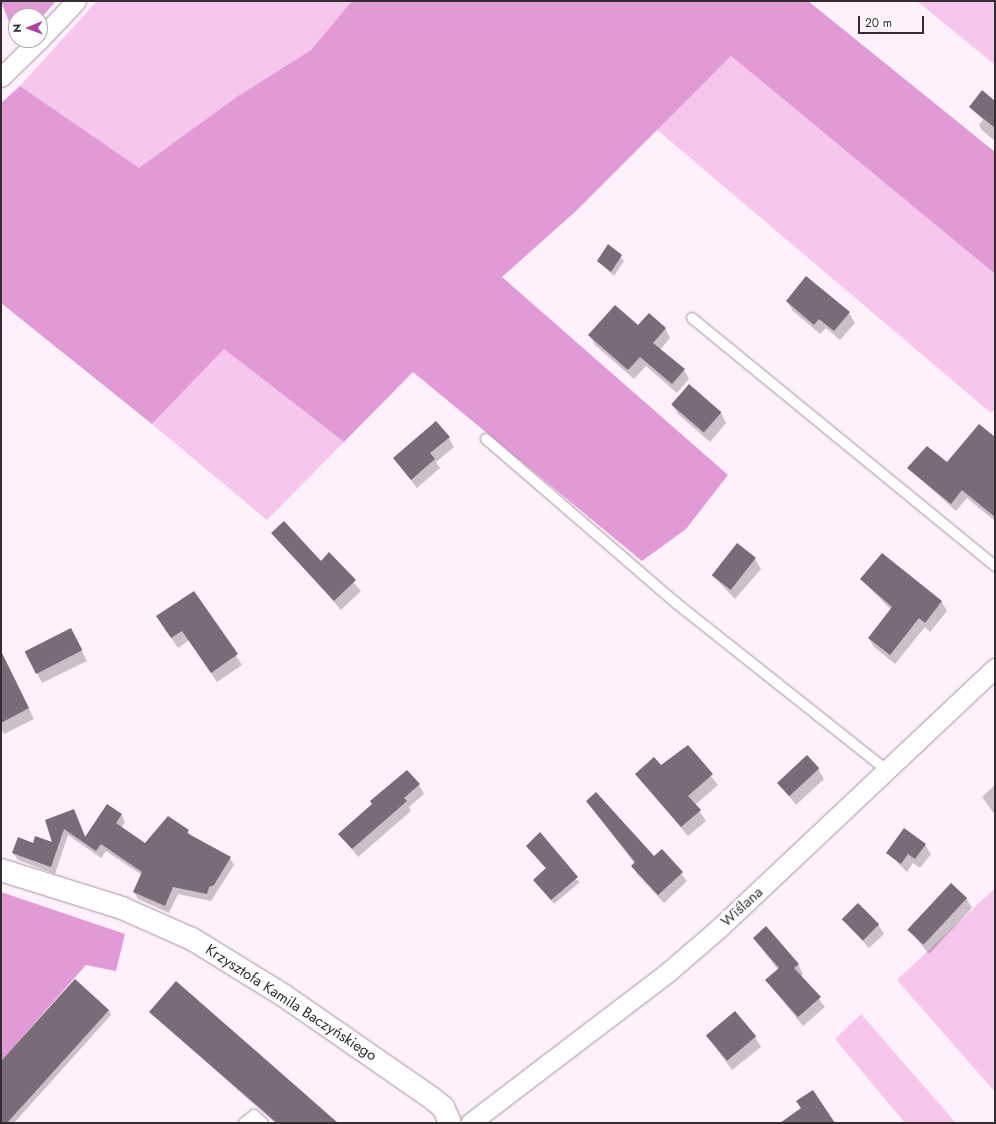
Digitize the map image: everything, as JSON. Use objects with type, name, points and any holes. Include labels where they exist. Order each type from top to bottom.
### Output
[{"type":"street","points":[[48,31],[76,1]]},
{"type":"street","points":[[1,77],[32,48]]},
{"type":"street","name":"Wiślana","points":[[470,1123],[668,972],[888,771],[995,668]]},
{"type":"street","name":"Krzysztofa Kamila Baczyńskiego","points":[[1,870],[122,908],[199,943],[277,991],[433,1099],[443,1107],[450,1123]]},
{"type":"lane","points":[[692,318],[995,566]]},
{"type":"lane","points":[[486,439],[676,603],[888,771]]},
{"type":"lane","points":[[244,1123],[254,1115],[263,1123]]},
{"type":"shaded area","points":[[1,1],[56,1],[48,10],[48,8],[8,8],[8,19]]},
{"type":"shaded area","points":[[97,1],[352,1],[311,50],[238,96],[139,169],[20,86]]},
{"type":"shaded area","points":[[352,1],[808,1],[995,152],[995,274],[731,56],[576,211],[502,277],[728,475],[686,529],[642,561],[413,372],[344,442],[224,349],[152,424],[1,303],[1,103],[20,86],[139,168],[238,96],[311,50]]},
{"type":"shaded area","points":[[917,1],[995,1],[995,65]]},
{"type":"shaded area","points":[[731,56],[995,274],[995,409],[991,413],[656,129]]},
{"type":"shaded area","points":[[224,349],[344,442],[267,520],[152,424]]},
{"type":"shaded area","points":[[994,889],[995,890],[995,1092],[897,980]]},
{"type":"shaded area","points":[[1,892],[125,934],[116,971],[86,965],[1,1061]]},
{"type":"shaded area","points":[[861,1014],[956,1123],[905,1123],[835,1039]]},
{"type":"building","points":[[982,90],[995,101],[995,128],[969,107]]},
{"type":"building","points":[[608,244],[622,255],[611,272],[597,261]]},
{"type":"building","points":[[806,276],[850,312],[834,331],[819,319],[814,325],[786,301]]},
{"type":"building","points":[[615,305],[638,325],[649,313],[666,328],[653,343],[685,369],[672,384],[640,357],[628,370],[588,335]]},
{"type":"building","points":[[689,384],[721,412],[704,433],[671,404]]},
{"type":"building","points":[[436,421],[450,437],[430,453],[435,459],[411,480],[393,458]]},
{"type":"building","points":[[979,424],[995,437],[995,517],[962,490],[951,504],[907,468],[927,446],[947,462]]},
{"type":"building","points":[[284,521],[321,561],[329,552],[356,580],[334,601],[271,533]]},
{"type":"building","points":[[737,543],[756,558],[731,590],[712,575]]},
{"type":"building","points":[[882,553],[942,601],[925,623],[919,618],[890,655],[868,638],[892,607],[860,579]]},
{"type":"building","points":[[194,591],[238,654],[211,673],[182,631],[171,638],[156,616]]},
{"type":"building","points":[[71,628],[82,650],[36,674],[25,652]]},
{"type":"building","points":[[1,651],[29,708],[1,723]]},
{"type":"building","points":[[688,745],[713,774],[688,796],[701,810],[681,827],[635,774],[654,757],[661,765]]},
{"type":"building","points":[[807,755],[819,768],[789,796],[777,783]]},
{"type":"building","points":[[407,770],[420,784],[404,798],[407,801],[352,849],[338,834],[372,804],[370,801]]},
{"type":"building","points":[[596,792],[654,856],[662,849],[683,872],[658,895],[631,866],[635,862],[586,801]]},
{"type":"building","points":[[107,804],[122,814],[116,823],[145,843],[168,816],[189,830],[187,833],[231,857],[214,885],[209,887],[207,894],[173,887],[165,906],[133,892],[142,872],[101,844],[96,851],[64,829],[51,867],[12,853],[18,837],[33,843],[35,836],[52,842],[45,820],[74,809],[85,837]]},
{"type":"building","points":[[904,828],[926,844],[915,859],[908,854],[901,864],[886,853]]},
{"type":"building","points":[[540,832],[578,877],[551,900],[533,880],[546,868],[526,846]]},
{"type":"building","points":[[951,883],[967,898],[923,945],[907,930]]},
{"type":"building","points":[[858,903],[879,924],[863,940],[842,919]]},
{"type":"building","points":[[766,926],[799,964],[794,968],[821,997],[798,1017],[765,980],[779,968],[753,938]]},
{"type":"building","points":[[75,979],[109,1010],[7,1123],[1,1123],[1,1061]]},
{"type":"building","points":[[176,981],[338,1123],[277,1123],[149,1012]]},
{"type":"building","points":[[735,1011],[756,1036],[727,1061],[706,1035]]},
{"type":"building","points":[[813,1090],[835,1123],[780,1123],[801,1108],[796,1101]]}]
